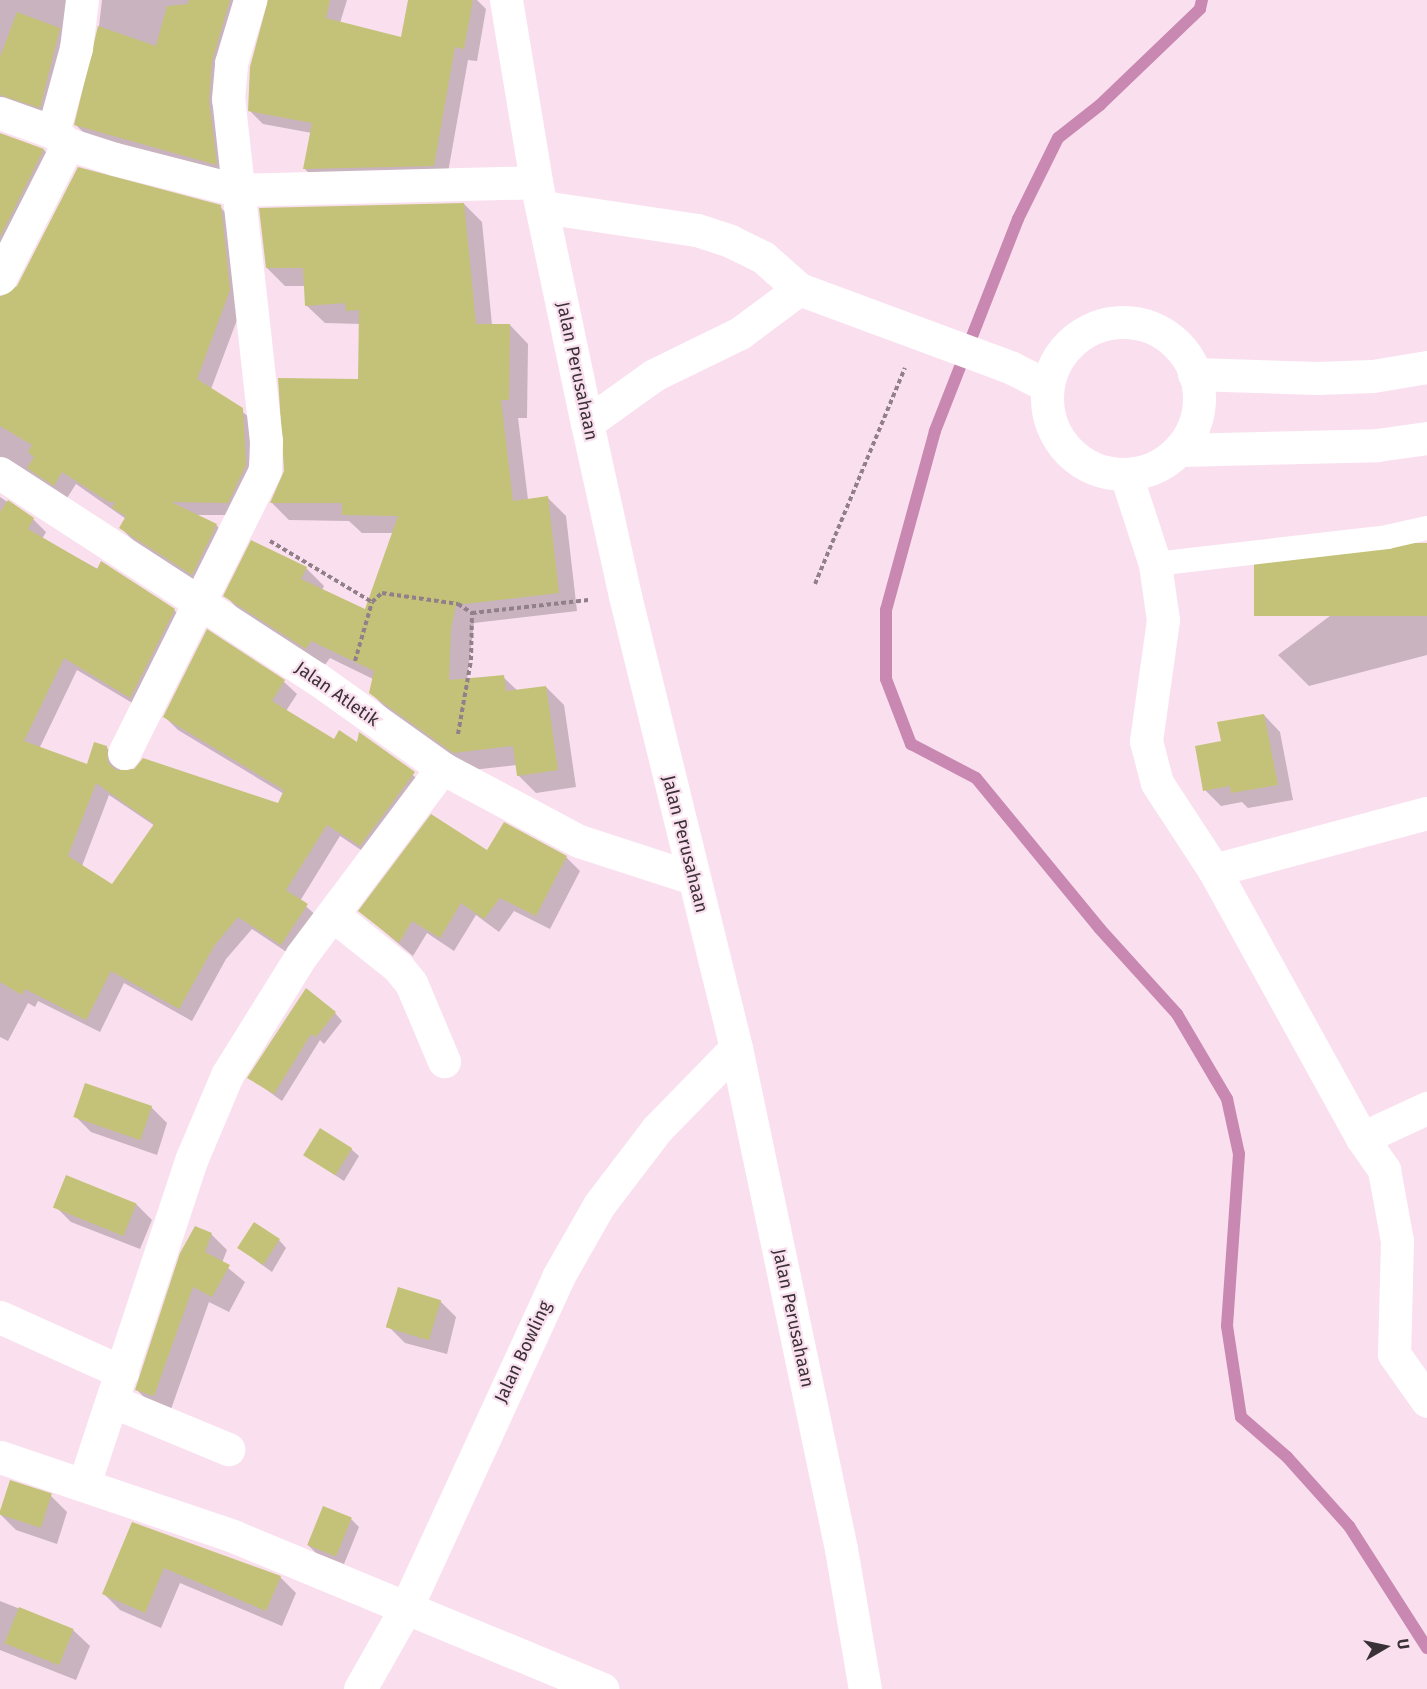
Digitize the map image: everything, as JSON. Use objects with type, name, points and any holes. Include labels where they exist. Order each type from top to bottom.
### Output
[{"type":"street","points":[[0,278],[61,138],[82,0]]},
{"type":"street","points":[[124,753],[197,600],[265,470],[266,441],[237,190],[228,83],[250,0]]},
{"type":"street","name":"Jalan Perusahaan","points":[[506,0],[540,194],[587,423],[625,596],[736,1048],[841,1549],[865,1689]]},
{"type":"street","points":[[0,113],[61,138],[237,190],[540,194],[697,230],[763,256],[799,289],[1012,368],[1047,386]]},
{"type":"street","points":[[587,423],[654,375],[740,333],[799,289]]},
{"type":"street","points":[[1125,322],[1160,332],[1175,343],[1194,375],[1197,414],[1179,450],[1155,467],[1126,475],[1091,467],[1076,458],[1058,438],[1048,413],[1047,386],[1052,368],[1074,339],[1107,323],[1125,322]]},
{"type":"street","points":[[1194,375],[1317,378],[1373,376],[1427,367]]},
{"type":"street","points":[[1179,450],[1377,445],[1427,438]]},
{"type":"street","name":"Jalan Atletik","points":[[0,473],[197,600],[344,698],[446,770],[579,841],[693,878]]},
{"type":"street","points":[[1126,475],[1155,564],[1163,620],[1147,754],[1164,796],[1214,870],[1362,1138],[1384,1170],[1397,1241],[1394,1354],[1427,1401]]},
{"type":"street","points":[[84,1484],[192,1158],[227,1076],[301,956],[446,770]]},
{"type":"street","points":[[1214,870],[1427,813]]},
{"type":"street","points":[[333,915],[398,967],[411,983],[444,1061]]},
{"type":"street","name":"Jalan Bowling","points":[[360,1689],[407,1606],[558,1277],[599,1205],[657,1129],[736,1048]]},
{"type":"street","points":[[1362,1138],[1427,1108]]},
{"type":"street","points":[[0,1317],[228,1449]]},
{"type":"street","points":[[0,1457],[233,1536],[407,1606],[603,1689]]},
{"type":"lane","points":[[1155,564],[1376,539],[1427,528]]},
{"type":"path","points":[[815,584],[922,335]]},
{"type":"path","points":[[239,523],[372,602]]},
{"type":"path","points":[[344,698],[372,602],[382,593],[458,604],[472,613],[625,596]]},
{"type":"path","points":[[446,770],[471,660],[472,613]]},
{"type":"building","points":[[189,0],[230,0],[212,61],[209,101],[217,165],[74,125],[98,26],[156,46],[167,6],[188,4]]},
{"type":"building","points":[[268,0],[330,0],[326,18],[401,37],[408,0],[473,0],[464,49],[455,47],[434,166],[303,169],[312,123],[248,111],[250,67]]},
{"type":"building","points":[[17,12],[60,28],[40,108],[0,95],[0,57]]},
{"type":"building","points":[[0,133],[44,149],[0,237]]},
{"type":"building","points":[[78,167],[221,205],[230,290],[197,379],[243,408],[246,465],[228,503],[171,502],[217,524],[192,575],[119,528],[126,516],[112,508],[115,502],[109,502],[62,472],[54,486],[27,468],[34,457],[28,452],[32,445],[0,426],[0,297],[17,286]]},
{"type":"building","points":[[464,203],[476,324],[510,324],[509,400],[501,400],[513,501],[548,496],[559,593],[456,605],[451,629],[449,680],[504,675],[506,691],[546,686],[558,770],[517,776],[513,746],[453,753],[369,693],[374,671],[311,641],[306,649],[223,596],[251,540],[307,567],[301,579],[365,609],[398,516],[342,515],[342,503],[270,503],[284,471],[278,378],[358,379],[359,310],[346,311],[345,303],[305,306],[303,268],[266,268],[259,208]]},
{"type":"building","points":[[8,500],[34,518],[28,529],[97,569],[101,561],[175,609],[130,698],[64,658],[24,741],[87,764],[94,742],[107,746],[108,763],[116,770],[134,769],[143,758],[278,803],[284,790],[163,717],[207,629],[285,680],[272,701],[334,739],[339,730],[357,742],[359,732],[415,772],[360,846],[327,825],[286,890],[308,904],[281,945],[238,917],[214,946],[179,1009],[111,971],[86,1020],[25,989],[22,995],[0,982],[0,512]],"holes":[[[96,783],[154,824],[112,884],[68,856]]]},
{"type":"building","points":[[1254,543],[1427,543],[1427,616],[1254,616]]},
{"type":"building","points":[[1264,714],[1278,785],[1231,793],[1230,786],[1203,791],[1195,746],[1221,741],[1217,722]]},
{"type":"building","points":[[431,814],[487,850],[504,822],[567,856],[536,916],[500,898],[484,919],[461,903],[440,938],[412,921],[399,943],[358,911]]},
{"type":"building","points":[[306,988],[336,1012],[316,1037],[311,1034],[274,1094],[247,1078]]},
{"type":"building","points":[[85,1083],[152,1106],[140,1140],[73,1117]]},
{"type":"building","points":[[320,1128],[352,1148],[335,1175],[303,1155]]},
{"type":"building","points":[[66,1175],[136,1203],[123,1236],[53,1207]]},
{"type":"building","points":[[254,1222],[280,1239],[263,1265],[237,1248]]},
{"type":"building","points":[[195,1226],[212,1233],[205,1252],[230,1265],[212,1297],[193,1287],[154,1396],[135,1390],[180,1253]]},
{"type":"building","points":[[398,1287],[441,1300],[429,1340],[386,1327]]},
{"type":"building","points":[[10,1480],[52,1494],[41,1528],[0,1515]]},
{"type":"building","points":[[323,1506],[352,1518],[336,1557],[307,1545]]},
{"type":"building","points":[[132,1522],[281,1576],[266,1611],[164,1568],[145,1613],[102,1594]]},
{"type":"building","points":[[19,1607],[74,1629],[59,1665],[4,1643]]},
{"type":"waterway","points":[[1202,0],[1200,9],[1100,105],[1058,138],[1018,219],[935,431],[886,610],[886,679],[911,744],[976,778],[1100,929],[1177,1014],[1227,1099],[1239,1154],[1227,1326],[1241,1417],[1287,1457],[1349,1526],[1427,1648]]}]
